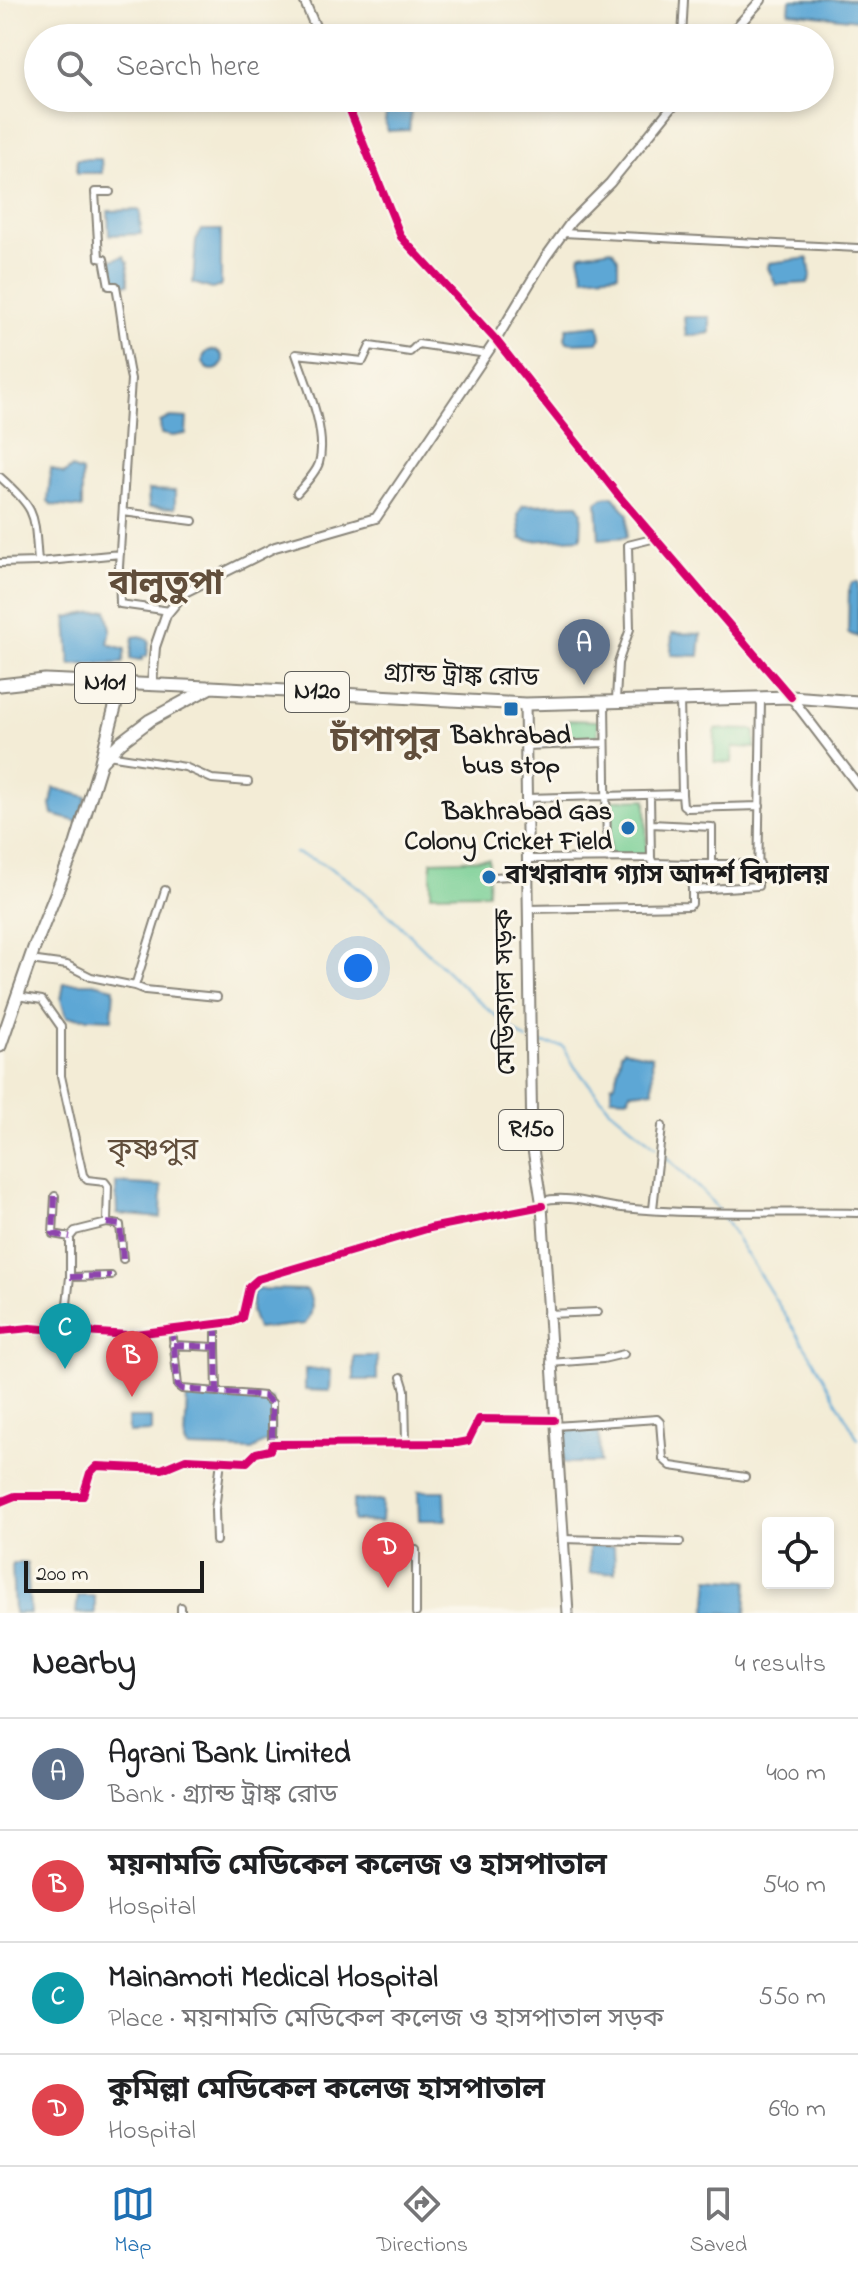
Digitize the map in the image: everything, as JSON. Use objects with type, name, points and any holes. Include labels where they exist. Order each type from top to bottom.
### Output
[{"type":"highway","name":"N101","points":[[0,685],[45,680],[211,687]]},
{"type":"highway","name":"N101","points":[[104,759],[121,684]]},
{"type":"highway","name":"গ্র্যান্ড ট্রাঙ্ক রোড","points":[[211,687],[525,704],[791,697],[858,702]]},
{"type":"highway","points":[[0,1046],[76,844],[104,759],[150,720],[211,687]]},
{"type":"main road","points":[[304,0],[314,24]]},
{"type":"main road","points":[[740,24],[761,0]]},
{"type":"main road","points":[[351,112],[401,237],[496,340],[618,495],[791,697],[858,785]]},
{"type":"main road","points":[[152,684],[155,647],[170,611],[185,592],[275,547],[376,518],[487,354],[563,233],[610,183],[668,112]]},
{"type":"main road","name":"মেডিক্যাল সড়ক","points":[[525,704],[532,1143],[542,1203],[568,1613]]},
{"type":"street","points":[[683,24],[684,0]]},
{"type":"street","points":[[110,192],[95,192],[99,258],[104,259],[109,286],[116,286],[131,379],[120,554],[120,604],[170,611]]},
{"type":"street","points":[[563,233],[858,248]]},
{"type":"street","points":[[297,493],[319,464],[319,443],[317,414],[296,354],[363,361],[370,346],[410,352],[418,344],[487,354]]},
{"type":"street","points":[[0,477],[17,492],[35,516],[38,562]]},
{"type":"street","points":[[123,512],[193,521]]},
{"type":"street","points":[[607,859],[605,743],[618,663],[630,629],[628,545],[656,538]]},
{"type":"street","points":[[0,563],[120,554]]},
{"type":"street","points":[[680,699],[683,805],[687,808],[760,806]]},
{"type":"street","points":[[692,890],[756,888],[760,883],[761,699]]},
{"type":"street","points":[[525,746],[605,743]]},
{"type":"street","points":[[104,759],[185,767],[217,780],[248,782]]},
{"type":"street","points":[[526,798],[682,794]]},
{"type":"street","points":[[650,795],[651,858],[655,864],[760,864]]},
{"type":"street","points":[[651,824],[712,827],[712,864]]},
{"type":"street","points":[[527,859],[651,858]]},
{"type":"street","points":[[528,909],[689,906],[692,904],[691,864]]},
{"type":"street","points":[[493,877],[528,875]]},
{"type":"street","points":[[135,986],[165,890]]},
{"type":"street","points":[[30,960],[67,965],[91,977],[142,989],[217,997]]},
{"type":"street","points":[[17,996],[42,1000],[61,1027],[61,1076],[79,1159],[87,1180],[107,1184],[107,1223]]},
{"type":"street","points":[[653,1209],[662,1126]]},
{"type":"street","points":[[55,1196],[53,1234],[70,1237]]},
{"type":"street","points":[[0,1331],[30,1328],[127,1335],[216,1325],[242,1318],[249,1287],[254,1280],[430,1228],[559,1198],[621,1208],[730,1213],[858,1213]]},
{"type":"street","points":[[64,1330],[70,1277],[70,1237],[75,1231],[107,1223],[120,1225],[123,1259]]},
{"type":"street","points":[[70,1277],[111,1276]]},
{"type":"street","points":[[547,1314],[598,1312]]},
{"type":"street","points":[[216,1325],[217,1391]]},
{"type":"street","points":[[0,1502],[15,1496],[83,1496],[90,1473],[97,1466],[162,1469],[186,1459],[247,1462],[256,1453],[270,1450],[272,1403],[269,1399],[264,1396],[182,1389],[178,1386],[172,1328]]},
{"type":"street","points":[[173,1345],[216,1347]]},
{"type":"street","points":[[550,1363],[603,1359],[624,1354]]},
{"type":"street","points":[[401,1377],[405,1390],[406,1444]]},
{"type":"street","points":[[272,1444],[468,1441],[477,1421],[484,1418],[554,1423],[657,1419],[660,1422],[663,1459],[671,1466],[745,1477]]},
{"type":"street","points":[[216,1541],[215,1510],[221,1460]]},
{"type":"street","points":[[562,1539],[680,1542]]},
{"type":"street","points":[[416,1550],[416,1613]]},
{"type":"green space","points":[[568,720],[598,721],[598,736],[568,736]]},
{"type":"green space","points":[[715,729],[755,730],[755,748],[733,747],[732,763],[714,762]]},
{"type":"green space","name":"Bakhrabad Gas Colony Cricket Field","points":[[646,799],[647,856],[610,856],[610,800]]},
{"type":"green space","points":[[489,859],[488,893],[431,894],[431,861]]},
{"type":"water","points":[[790,0],[857,0],[857,20],[789,12]]},
{"type":"water","points":[[386,112],[411,112],[409,130],[388,131]]},
{"type":"water","points":[[77,159],[101,159],[102,173],[77,173]]},
{"type":"water","points":[[140,210],[141,234],[109,235],[108,211]]},
{"type":"water","points":[[201,230],[221,230],[221,286],[212,289],[193,283],[196,240]]},
{"type":"water","points":[[612,249],[618,259],[618,274],[584,277],[581,254]]},
{"type":"water","points":[[124,256],[128,263],[128,284],[116,281],[111,270],[111,260]]},
{"type":"water","points":[[808,258],[811,276],[808,283],[776,285],[768,268],[769,263]]},
{"type":"water","points":[[684,317],[710,317],[710,333],[686,336]]},
{"type":"water","points":[[599,325],[601,338],[598,342],[571,343],[565,338],[567,328]]},
{"type":"water","points":[[213,350],[220,353],[223,360],[220,367],[213,370],[206,367],[203,360],[206,353]]},
{"type":"water","points":[[170,417],[187,418],[186,434],[161,434],[160,422]]},
{"type":"water","points":[[51,468],[64,474],[71,468],[82,472],[82,508],[52,505],[48,501]]},
{"type":"water","points":[[148,490],[175,491],[175,508],[149,507]]},
{"type":"water","points":[[613,496],[628,514],[627,537],[599,539],[597,502]]},
{"type":"water","points":[[578,504],[582,512],[581,538],[521,539],[518,514],[523,505]]},
{"type":"water","points":[[852,582],[858,582],[858,637],[848,633],[849,589]]},
{"type":"water","points":[[107,610],[111,629],[108,644],[125,649],[123,663],[70,665],[67,617]]},
{"type":"water","points":[[672,633],[701,634],[699,656],[671,655]]},
{"type":"water","points":[[141,636],[149,641],[147,656],[142,660],[130,659],[133,637]]},
{"type":"water","points":[[54,788],[87,797],[78,822],[53,815]]},
{"type":"water","points":[[64,983],[94,983],[114,988],[112,1019],[67,1017],[61,1000]]},
{"type":"water","points":[[624,1050],[652,1056],[653,1090],[630,1092],[629,1098],[611,1097],[611,1085],[615,1083]]},
{"type":"water","points":[[116,1183],[162,1186],[161,1218],[117,1214]]},
{"type":"water","points":[[307,1290],[312,1307],[308,1320],[305,1324],[257,1329],[251,1312],[253,1291]]},
{"type":"water","points":[[354,1356],[377,1356],[377,1380],[354,1380]]},
{"type":"water","points":[[305,1369],[331,1370],[330,1391],[305,1390]]},
{"type":"water","points":[[187,1395],[272,1399],[274,1437],[252,1450],[188,1448],[185,1443]]},
{"type":"water","points":[[128,1418],[151,1418],[151,1432],[129,1433]]},
{"type":"water","points":[[599,1429],[600,1463],[563,1463],[561,1431]]},
{"type":"water","points":[[418,1491],[445,1491],[446,1520],[419,1520]]},
{"type":"water","points":[[353,1500],[382,1501],[381,1522],[353,1521]]},
{"type":"water","points":[[589,1546],[614,1546],[615,1572],[590,1573]]},
{"type":"water","points":[[12,1563],[27,1563],[30,1613],[14,1613]]},
{"type":"water","points":[[709,1578],[748,1581],[746,1613],[706,1613]]},
{"type":"water","points":[[78,1596],[95,1596],[95,1613],[76,1613]]},
{"type":"waterway","points":[[295,853],[328,867],[359,888],[482,1004],[527,1040]]},
{"type":"waterway","points":[[533,1042],[563,1046],[575,1067],[609,1108],[656,1147]]},
{"type":"waterway","points":[[661,1152],[718,1210]]},
{"type":"waterway","points":[[722,1215],[811,1356],[858,1439]]},
{"type":"marked path","points":[[55,1196],[53,1234],[70,1237]]},
{"type":"marked path","points":[[107,1223],[120,1225],[123,1259]]},
{"type":"marked path","points":[[70,1277],[111,1276]]},
{"type":"marked path","points":[[173,1345],[216,1347],[216,1325]]},
{"type":"marked path","points":[[172,1328],[178,1386],[182,1389],[264,1396],[272,1403],[272,1444]]},
{"type":"marked path","points":[[216,1347],[217,1391]]},
{"type":"cycle path","points":[[351,112],[401,237],[496,340],[618,495],[791,697]]},
{"type":"cycle path","points":[[0,1331],[30,1328],[127,1335],[232,1322],[242,1318],[249,1287],[258,1279],[430,1228],[542,1206]]},
{"type":"cycle path","points":[[0,1502],[15,1496],[83,1496],[90,1473],[97,1466],[162,1469],[186,1459],[247,1462],[256,1453],[270,1450],[272,1444],[457,1443],[468,1441],[479,1419],[554,1420]]},
{"type":"place","name":"Agrani Bank Limited","points":[[584,685]]},
{"type":"place","name":"Bakhrabad bus stop","points":[[511,709]]},
{"type":"place","name":"Bakhrabad Gas Colony Cricket Field","points":[[628,828]]},
{"type":"place","name":"বাখরাবাদ গ্যাস আদর্শ বিদ্যালয়","points":[[489,877]]},
{"type":"place","name":"Mainamoti Medical Hospital","points":[[65,1369]]},
{"type":"place","name":"ময়নামতি মেডিকেল কলেজ ও হাসপাতাল","points":[[132,1397]]},
{"type":"place","name":"কুমিল্লা মেডিকেল কলেজ হাসপাতাল","points":[[388,1588]]},
{"type":"district","name":"বালুতুপা","points":[[166,586]]},
{"type":"district","name":"চাঁপাপুর","points":[[385,743]]},
{"type":"district","name":"কৃষ্ণপুর","points":[[153,1152]]}]
